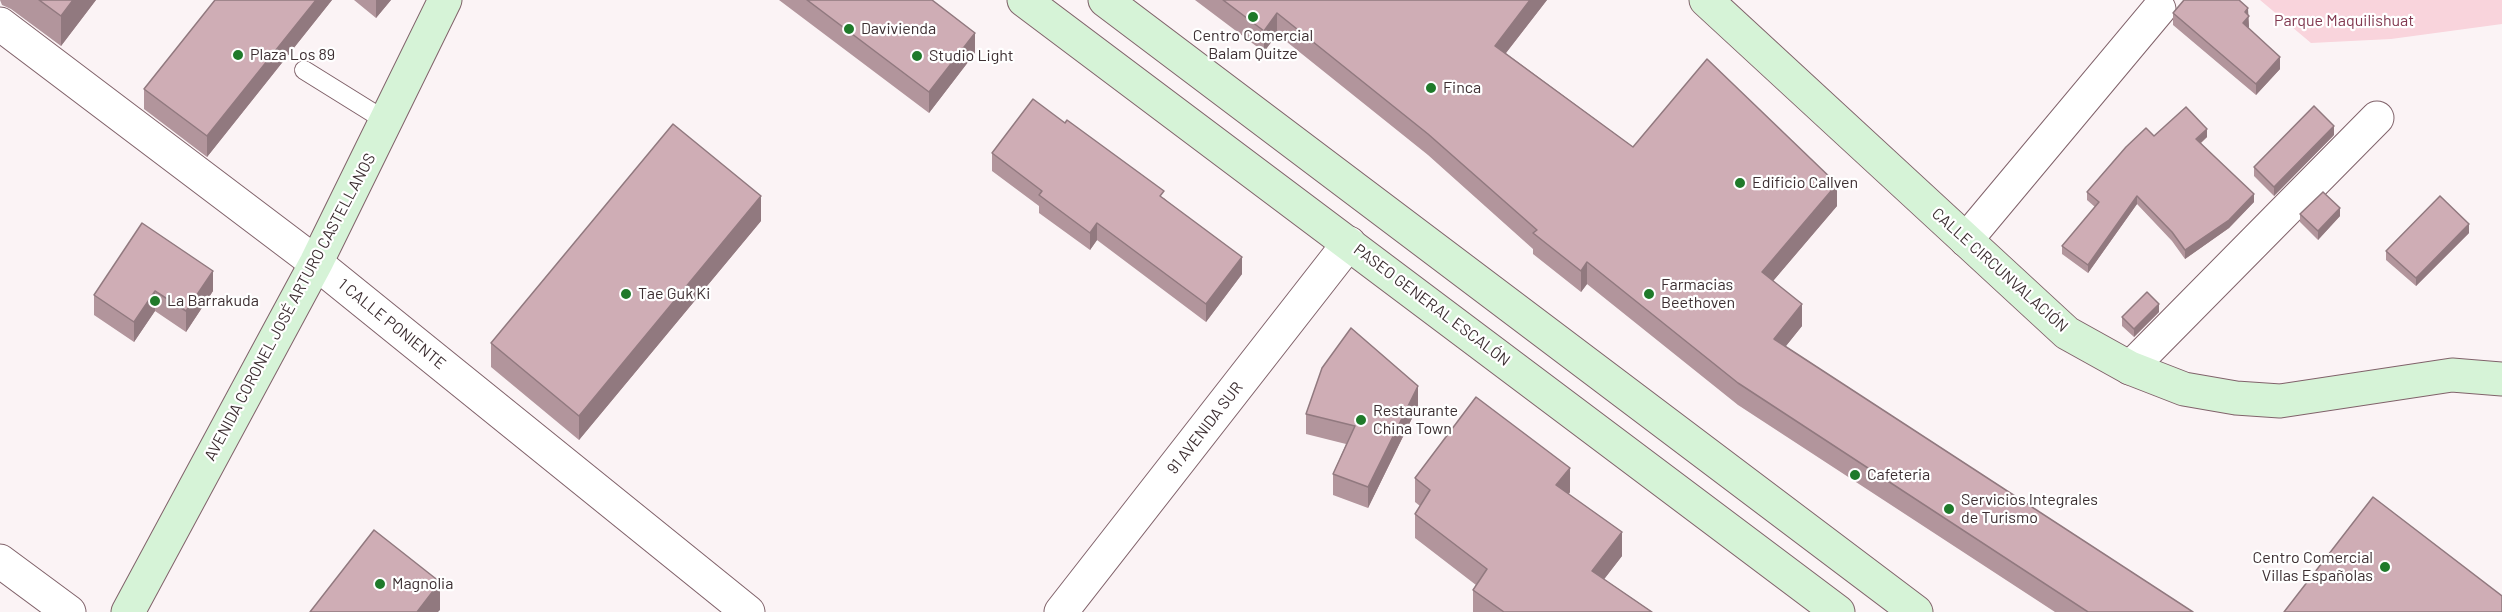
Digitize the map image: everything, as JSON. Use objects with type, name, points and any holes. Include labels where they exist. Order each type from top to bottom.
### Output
[{"type":"main road","name":"AVENIDA CORONEL JOSÉ ARTURO CASTELLANOS","points":[[128,612],[316,263],[445,0]]},
{"type":"main road","name":"PASEO GENERAL ESCALÓN","points":[[1024,0],[1838,612]]},
{"type":"main road","points":[[1105,0],[1916,612]]},
{"type":"main road","name":"CALLE CIRCUNVALACIÓN","points":[[1706,0],[2067,333],[2130,368],[2184,389],[2236,398],[2280,401],[2452,375],[2502,379]]},
{"type":"street","points":[[1966,240],[2159,9]]},
{"type":"street","name":"1 CALLE PONIENTE","points":[[0,24],[219,179],[316,263],[748,612]]},
{"type":"street","points":[[2130,368],[2377,118]]},
{"type":"street","name":"91 AVENIDA SUR","points":[[1062,611],[1349,243]]},
{"type":"street","points":[[0,561],[69,612]]},
{"type":"lane","points":[[304,70],[386,121]]},
{"type":"green space","name":"Parque Maquilishuat","points":[[2260,0],[2502,0],[2502,24],[2391,39],[2311,43]]},
{"type":"building","points":[[39,0],[73,0],[61,16]]},
{"type":"building","name":"Plaza Los 89","points":[[215,0],[316,0],[207,136],[144,89]]},
{"type":"building","points":[[807,0],[932,0],[975,33],[929,92]]},
{"type":"building","points":[[1223,0],[1530,0],[1495,46],[1633,147],[1707,59],[1837,184],[1762,272],[1802,304],[1774,339],[2193,612],[2088,612],[1738,383],[1587,262],[1581,271],[1533,233],[1537,230],[1428,134],[1277,13],[1264,31]]},
{"type":"building","points":[[2184,0],[2239,0],[2248,8],[2245,12],[2249,16],[2243,23],[2280,57],[2256,84],[2173,13]]},
{"type":"building","points":[[1033,99],[1065,123],[1067,120],[1164,191],[1160,196],[1242,257],[1206,304],[1097,223],[1090,233],[1039,195],[1042,191],[992,153]]},
{"type":"building","points":[[2314,106],[2334,126],[2274,187],[2254,167]]},
{"type":"building","points":[[2186,107],[2207,129],[2196,139],[2254,194],[2229,220],[2185,250],[2172,232],[2137,196],[2088,265],[2062,246],[2099,202],[2087,192],[2126,147],[2146,128],[2154,136]]},
{"type":"building","name":"Tae Guk Ki","points":[[673,124],[761,196],[579,416],[491,343]]},
{"type":"building","points":[[2323,192],[2340,208],[2318,231],[2300,214]]},
{"type":"building","points":[[2440,196],[2469,224],[2416,278],[2386,251]]},
{"type":"building","name":"La Barrakuda","points":[[142,223],[213,271],[186,311],[155,291],[134,322],[94,295]]},
{"type":"building","points":[[2147,292],[2159,304],[2134,329],[2122,317]]},
{"type":"building","name":"Restaurante China Town","points":[[1351,328],[1418,386],[1368,487],[1333,474],[1355,426],[1306,414],[1322,368]]},
{"type":"building","points":[[1476,397],[1570,468],[1556,485],[1622,532],[1592,571],[1652,612],[1504,612],[1473,590],[1487,569],[1415,514],[1430,490],[1415,478]]},
{"type":"building","name":"Centro Comercial Villas Españolas","points":[[2373,497],[2502,596],[2502,612],[2284,612]]},
{"type":"building","points":[[374,530],[440,582],[417,612],[310,612]]},
{"type":"place","name":"Centro Comercial Balam Quitze","points":[[1253,17]]},
{"type":"place","name":"Davivienda","points":[[849,29]]},
{"type":"place","name":"Plaza Los 89","points":[[238,55]]},
{"type":"place","name":"Studio Light","points":[[917,56]]},
{"type":"place","name":"Finca","points":[[1431,88]]},
{"type":"place","name":"Edificio Callven","points":[[1740,183]]},
{"type":"place","name":"Tae Guk Ki","points":[[626,294]]},
{"type":"place","name":"Farmacias Beethoven","points":[[1649,294]]},
{"type":"place","name":"La Barrakuda","points":[[155,301]]},
{"type":"place","name":"Restaurante China Town","points":[[1361,420]]},
{"type":"place","name":"Cafeteria","points":[[1855,475]]},
{"type":"place","name":"Servicios Integrales de Turismo","points":[[1949,509]]},
{"type":"place","name":"Centro Comercial Villas Españolas","points":[[2385,567]]},
{"type":"place","name":"Magnolia","points":[[380,584]]}]
